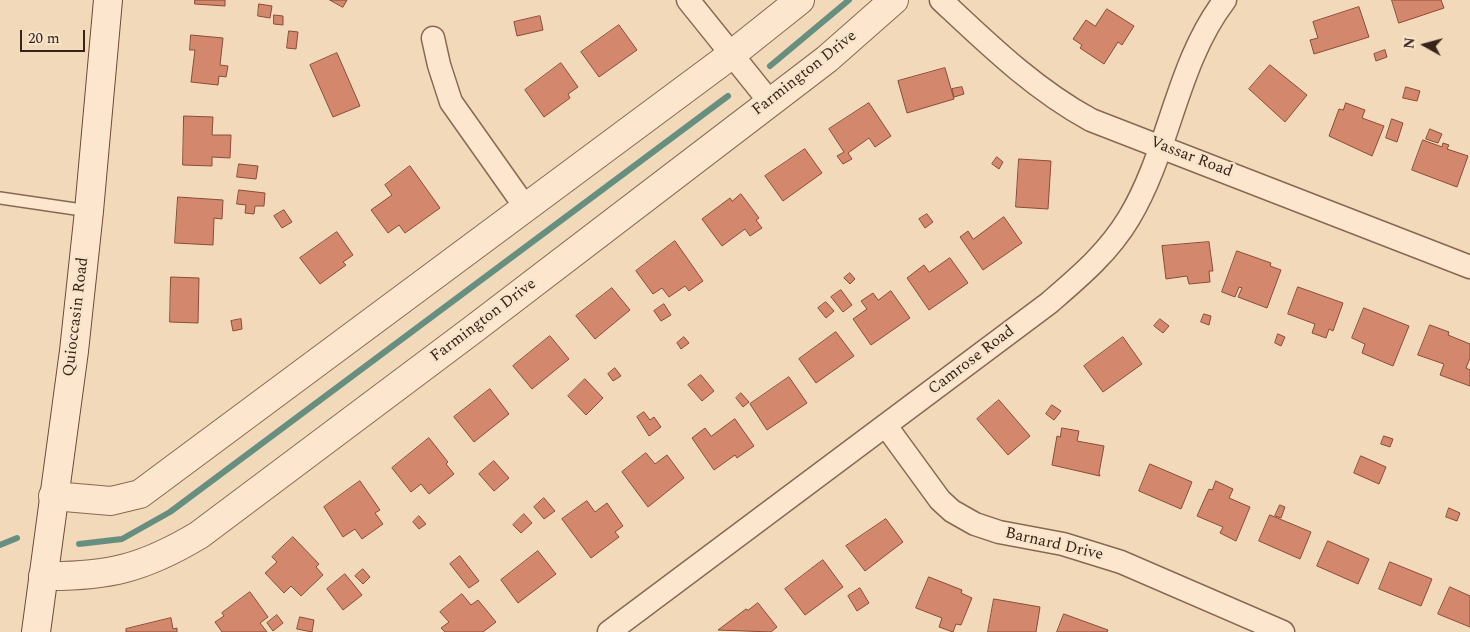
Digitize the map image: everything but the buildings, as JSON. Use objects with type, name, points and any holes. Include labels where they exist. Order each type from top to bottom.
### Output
[{"type":"street","name":"Quioccasin Road","points":[[36,632],[74,351],[108,0]]},
{"type":"street","points":[[688,0],[770,102]]},
{"type":"street","points":[[53,496],[111,501],[140,494],[731,55],[800,0]]},
{"type":"street","name":"Farmington Drive","points":[[43,576],[80,577],[109,573],[166,554],[199,535],[467,334],[770,102],[849,41],[894,0]]},
{"type":"street","name":"Vassar Road","points":[[941,0],[1034,84],[1066,106],[1091,120],[1470,267]]},
{"type":"street","name":"Camrose Road","points":[[609,632],[1049,303],[1095,264],[1130,217],[1145,184],[1199,43],[1211,18],[1225,0]]},
{"type":"street","points":[[433,38],[439,65],[451,102],[526,208]]},
{"type":"street","name":"Barnard Drive","points":[[886,426],[940,500],[952,511],[975,524],[999,532],[1063,544],[1121,562],[1283,632]]},
{"type":"lane","points":[[0,198],[89,211]]},
{"type":"waterway","points":[[770,66],[849,0]]},
{"type":"waterway","points":[[79,544],[122,539],[170,512],[728,96]]},
{"type":"waterway","points":[[0,545],[17,538]]}]
